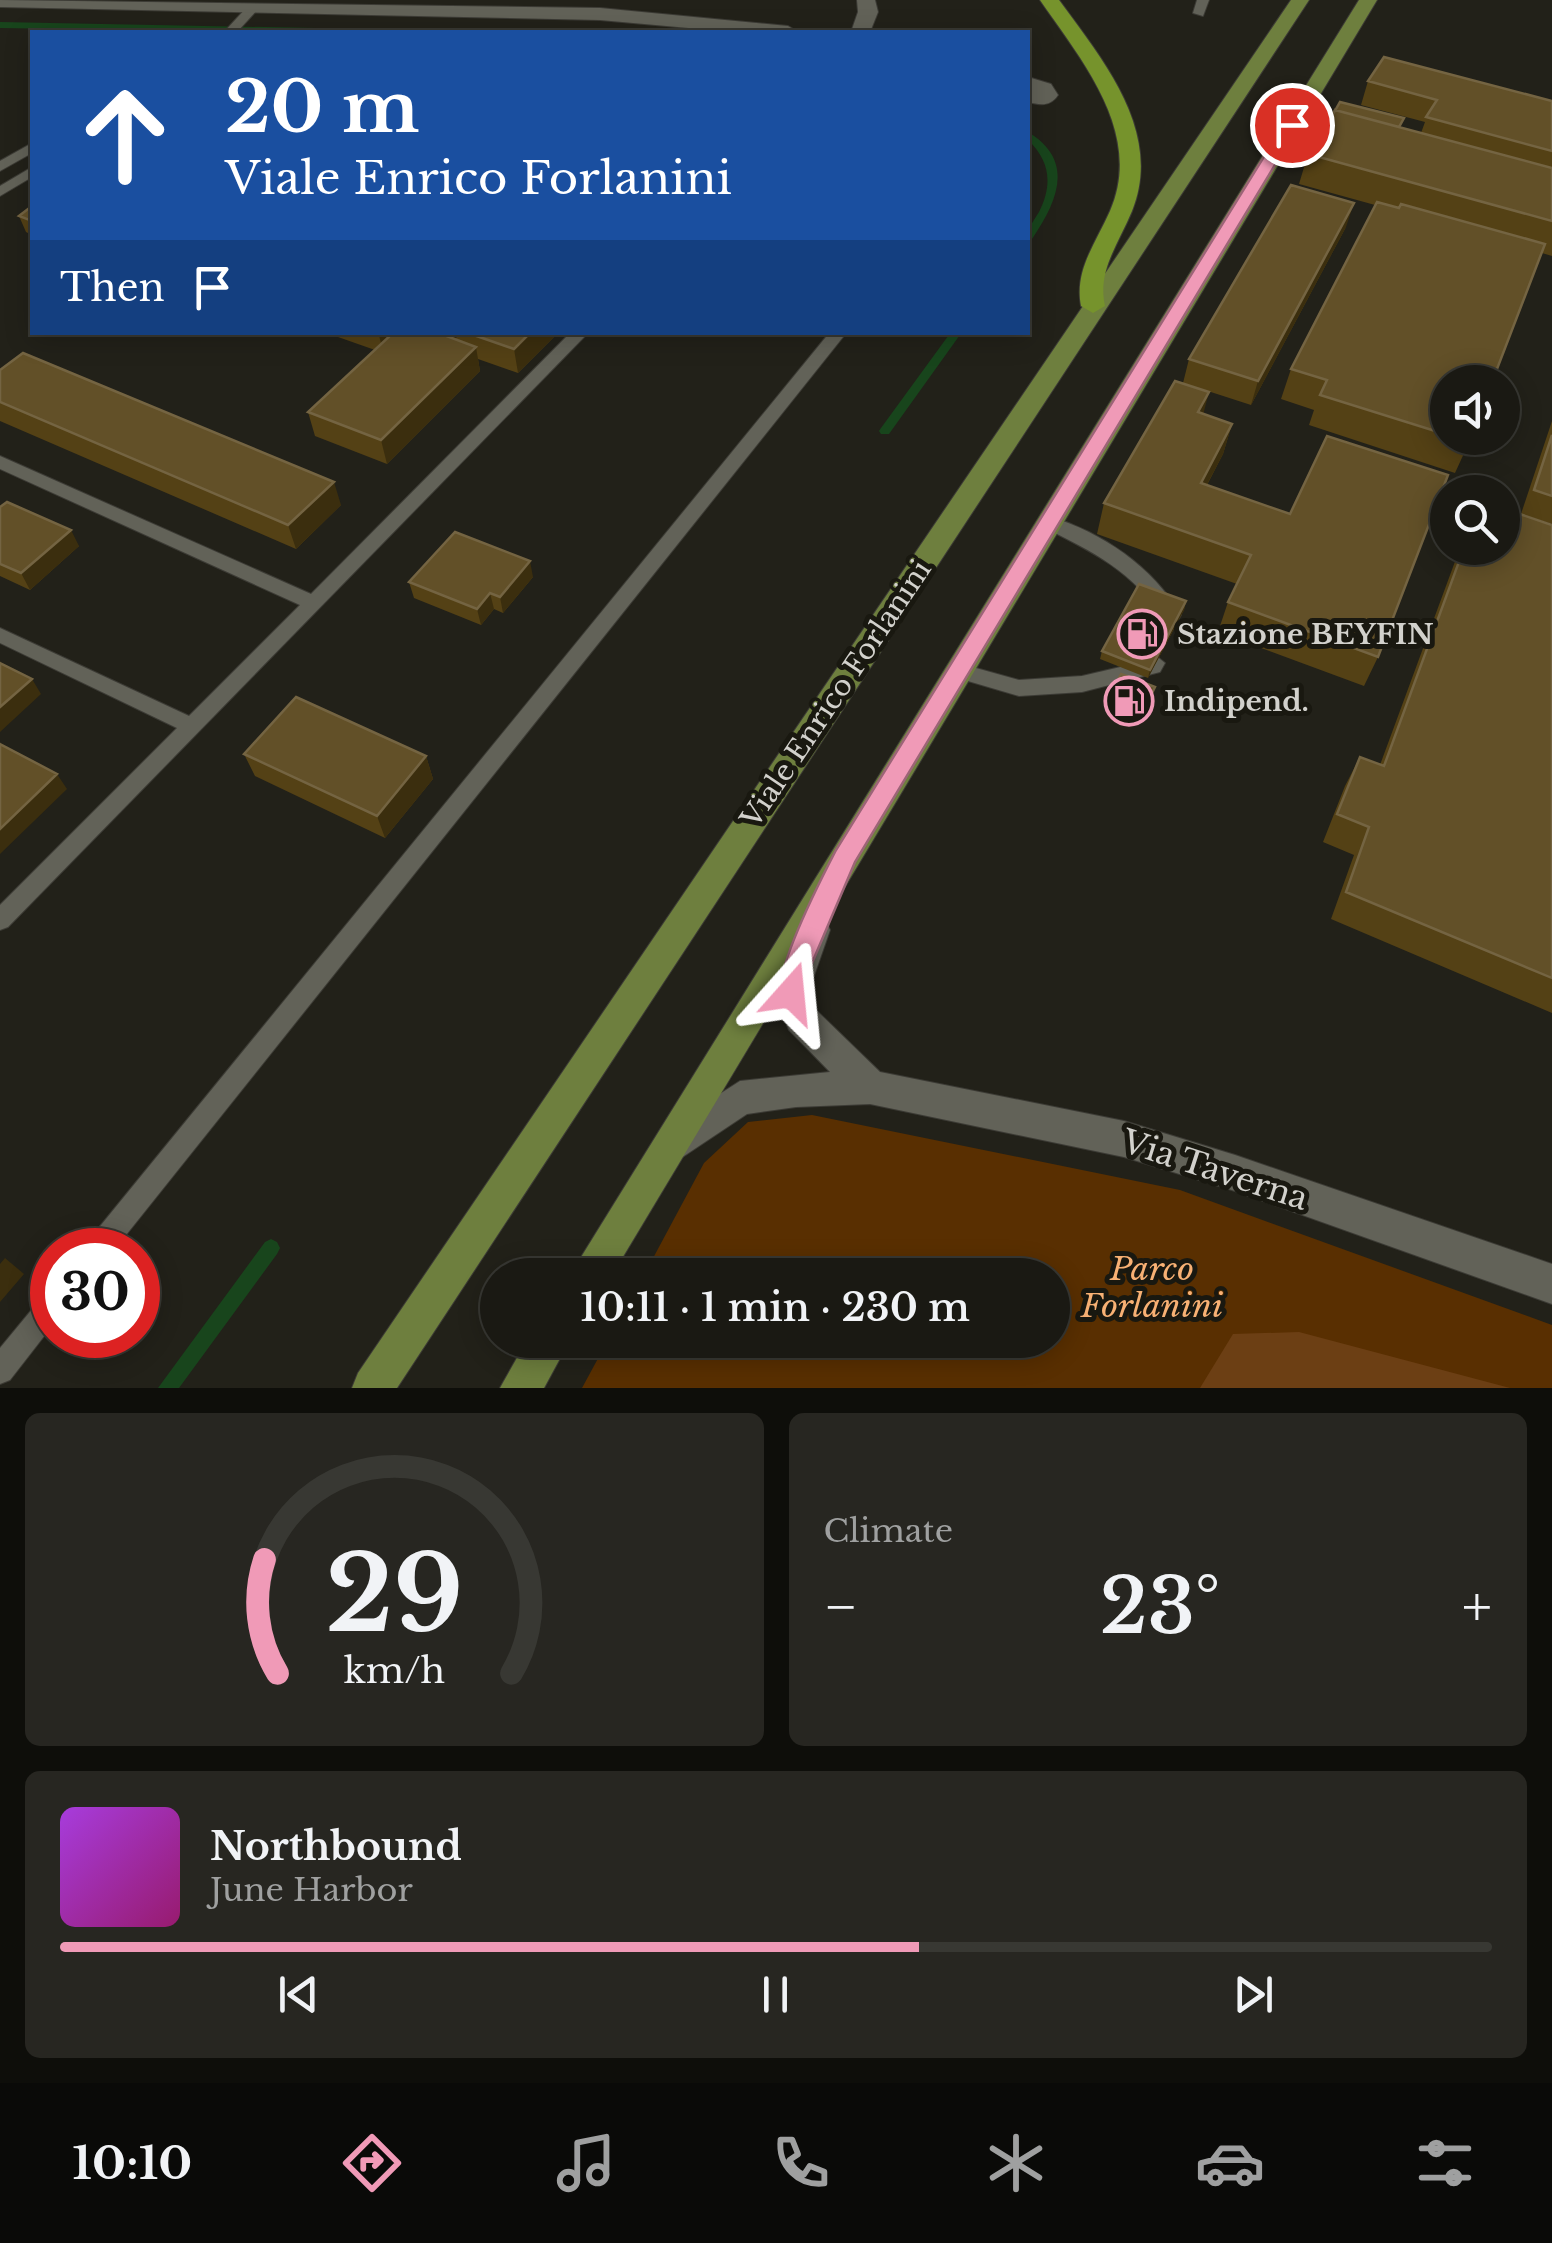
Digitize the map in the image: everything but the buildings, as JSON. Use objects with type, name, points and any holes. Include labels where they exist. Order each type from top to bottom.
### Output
[{"type":"highway","points":[[1049,0],[1109,88],[1123,117],[1128,140],[1129,192],[1118,225],[1088,282],[1093,306]]},
{"type":"main road","name":"Viale Enrico Forlanini","points":[[373,1388],[1300,0]]},
{"type":"main road","points":[[600,1258],[1368,0]]},
{"type":"main road","points":[[521,1388],[539,1358]]},
{"type":"street","points":[[600,14],[684,0]]},
{"type":"street","points":[[863,30],[868,12],[866,0]]},
{"type":"street","points":[[0,2],[248,13],[600,14],[767,30]]},
{"type":"street","points":[[1030,84],[1044,88],[1048,94],[1043,99],[1030,96]]},
{"type":"street","points":[[844,857],[799,963],[791,993],[800,1018],[870,1086]]},
{"type":"street","name":"Via Taverna","points":[[666,1151],[740,1098],[870,1086],[1124,1140],[1235,1173],[1552,1284]]},
{"type":"lane","points":[[232,30],[248,13]]},
{"type":"lane","points":[[0,167],[30,147]]},
{"type":"lane","points":[[0,192],[30,172]]},
{"type":"lane","points":[[0,920],[578,335]]},
{"type":"lane","points":[[115,1228],[836,335]]},
{"type":"lane","points":[[0,462],[314,602]]},
{"type":"lane","points":[[958,671],[1019,688],[1082,684],[1152,667],[1175,622],[1156,588],[1116,555],[1049,522]]},
{"type":"lane","points":[[0,635],[192,726]]},
{"type":"lane","points":[[0,1370],[30,1332]]},
{"type":"green space","name":"Parco Forlanini","points":[[812,1115],[1180,1190],[1552,1325],[1552,1388],[582,1388],[598,1358],[1070,1358],[1070,1258],[653,1258],[704,1163],[748,1122]]},
{"type":"shaded area","points":[[1299,1332],[1510,1388],[1200,1388],[1233,1334]]},
{"type":"waterway","points":[[0,25],[262,30]]},
{"type":"waterway","points":[[1030,137],[1049,160],[1054,184],[1045,210],[1030,234]]},
{"type":"waterway","points":[[885,431],[955,335]]},
{"type":"waterway","points":[[167,1388],[271,1248]]},
{"type":"place","name":"Stazione BEYFIN","points":[[1142,634]]},
{"type":"place","name":"Indipend.","points":[[1129,701]]},
{"type":"route","points":[[791,993],[799,963],[844,857],[1292,125]]}]
